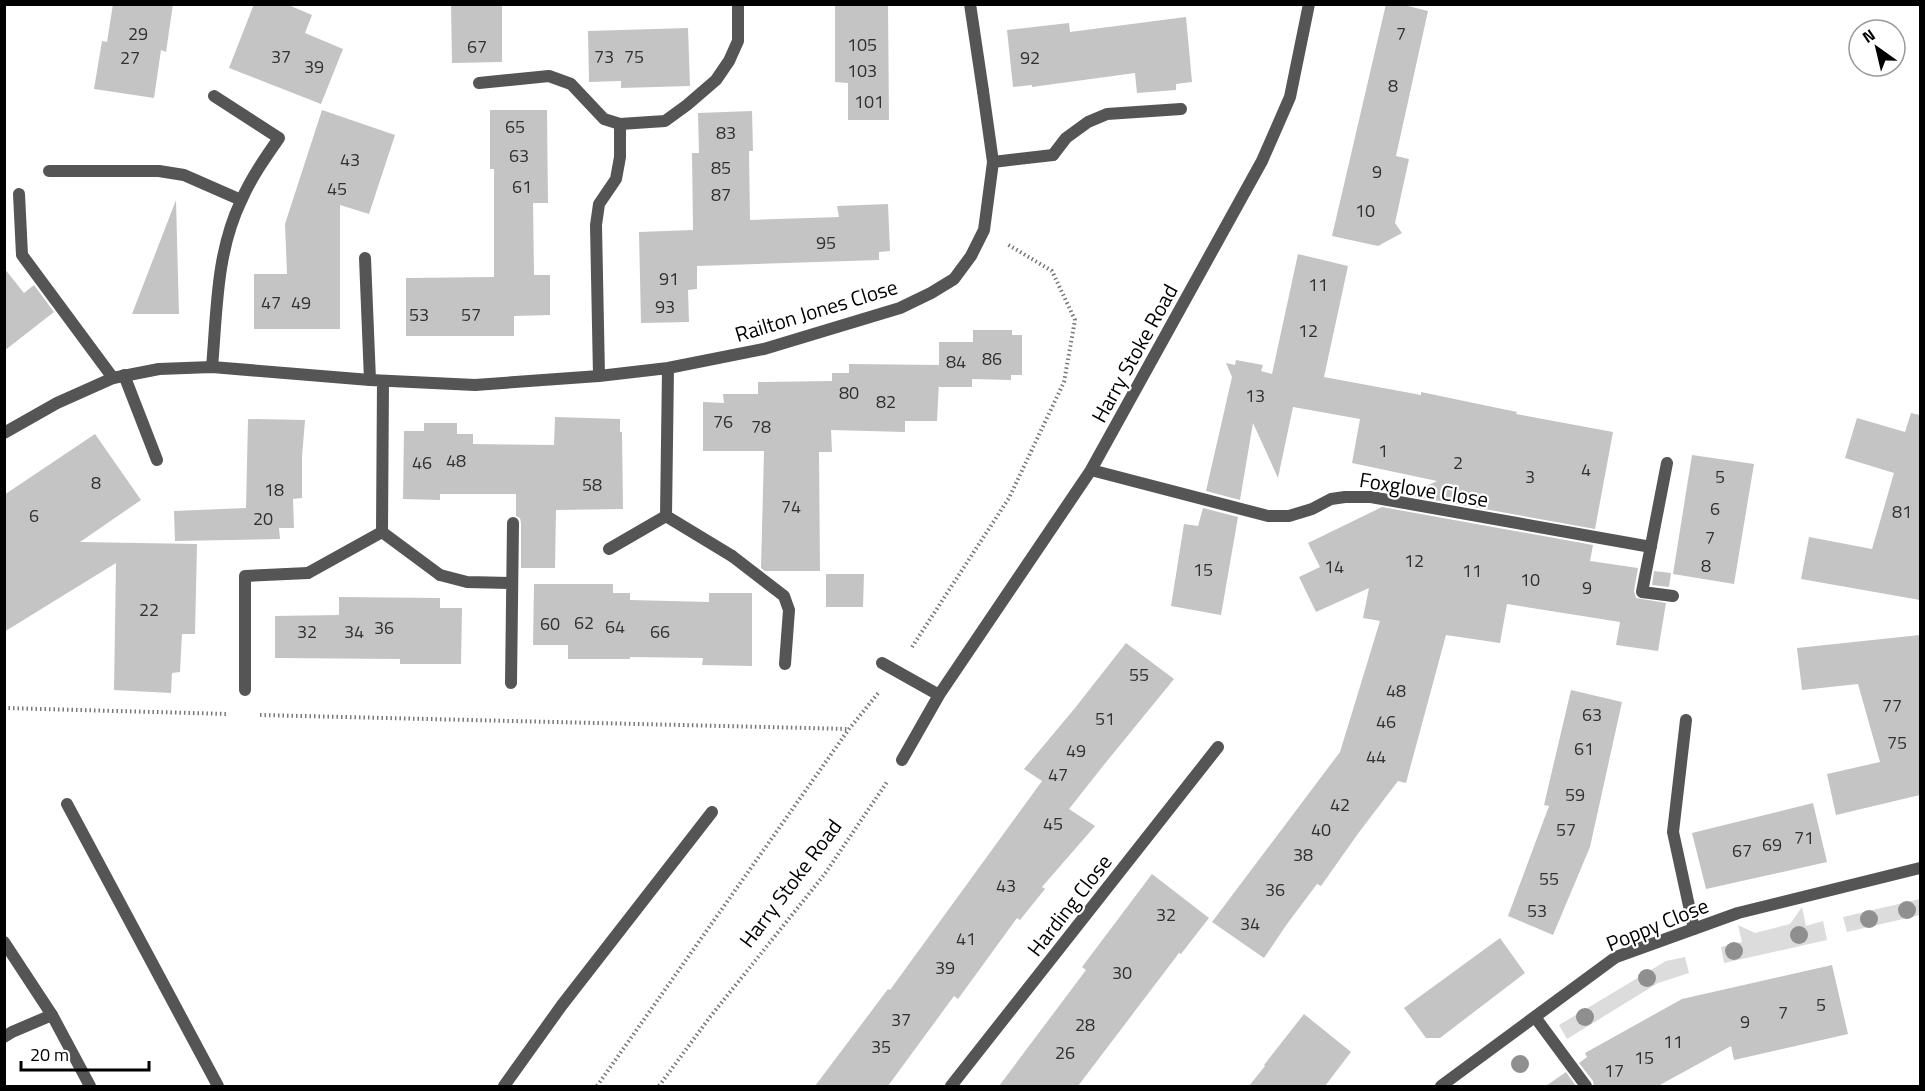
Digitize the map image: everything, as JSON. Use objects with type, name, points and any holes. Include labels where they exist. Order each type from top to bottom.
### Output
[{"type":"street","points":[[479,83],[549,76],[571,84],[604,119],[620,124],[665,121],[716,80],[738,41],[738,4]]},
{"type":"street","name":"Railton Jones Close","points":[[4,433],[57,403],[119,376],[159,369],[212,367],[383,381],[475,385],[599,376],[668,368],[764,349],[900,308],[954,279],[971,256],[984,230],[993,162],[970,4]]},
{"type":"street","name":"Harry Stoke Road","points":[[902,760],[939,694],[1091,470],[1262,161],[1290,97],[1309,4]]},
{"type":"street","points":[[212,367],[218,282],[230,227],[241,200],[279,138],[214,96]]},
{"type":"street","points":[[993,162],[1053,155],[1066,138],[1088,122],[1107,114],[1181,108]]},
{"type":"street","points":[[599,376],[596,225],[599,204],[616,179],[620,157],[620,124]]},
{"type":"street","points":[[49,171],[159,171],[184,175],[241,200]]},
{"type":"street","points":[[19,194],[22,255],[119,376],[157,460]]},
{"type":"street","points":[[365,258],[370,380]]},
{"type":"street","points":[[666,516],[668,368]]},
{"type":"street","points":[[382,532],[383,381]]},
{"type":"street","points":[[1668,463],[1642,592],[1673,596]]},
{"type":"street","name":"Foxglove Close","points":[[1091,470],[1268,516],[1289,516],[1345,496],[1371,497],[1651,547]]},
{"type":"street","points":[[609,549],[666,516]]},
{"type":"street","points":[[666,516],[732,556],[784,596],[789,610],[785,664]]},
{"type":"street","points":[[511,683],[513,523]]},
{"type":"street","points":[[245,690],[245,576],[308,573],[382,532]]},
{"type":"street","points":[[382,532],[440,575],[467,582],[512,584]]},
{"type":"street","points":[[882,663],[939,694]]},
{"type":"street","points":[[1686,720],[1673,832],[1694,929]]},
{"type":"street","name":"Harding Close","points":[[951,1086],[1218,747]]},
{"type":"street","points":[[67,804],[218,1086]]},
{"type":"street","points":[[504,1086],[562,1005],[712,812]]},
{"type":"street","name":"Poppy Close","points":[[1441,1086],[1616,957],[1738,913],[1920,868]]},
{"type":"street","points":[[4,942],[52,1015],[90,1086]]},
{"type":"street","points":[[4,1037],[52,1015]]},
{"type":"street","points":[[1535,1017],[1586,1086]]},
{"type":"path","points":[[4,708],[230,714]]},
{"type":"path","points":[[254,714],[849,729]]},
{"type":"path","name":"Harry Stoke Road","points":[[659,1086],[710,1017],[824,875],[902,760]]},
{"type":"shaded area","points":[[1920,899],[1920,915],[1847,932],[1843,917]]},
{"type":"shaded area","points":[[1802,907],[1806,926],[1823,921],[1827,940],[1724,963],[1721,947],[1742,942],[1738,925],[1755,933],[1790,924]]},
{"type":"shaded area","points":[[1685,957],[1689,973],[1658,983],[1567,1039],[1559,1025],[1666,961]]},
{"type":"building","points":[[113,4],[173,4],[166,52],[161,50],[154,98],[94,89],[102,41],[107,42]]},
{"type":"building","points":[[254,4],[286,4],[312,15],[305,33],[343,49],[321,104],[229,68]]},
{"type":"building","points":[[451,4],[502,4],[502,62],[452,63]]},
{"type":"building","points":[[835,4],[888,4],[889,120],[848,120],[848,83],[835,82]]},
{"type":"building","points":[[1386,4],[1400,4],[1428,11],[1396,156],[1409,159],[1395,223],[1402,233],[1378,246],[1332,236]]},
{"type":"building","points":[[1186,17],[1192,82],[1176,84],[1176,90],[1137,93],[1135,73],[1032,87],[1032,85],[1013,87],[1007,30],[1069,23],[1070,32]]},
{"type":"building","points":[[688,28],[690,86],[621,88],[621,81],[589,82],[588,31]]},
{"type":"building","points":[[322,110],[395,135],[369,214],[340,205],[340,329],[254,329],[254,274],[287,274],[285,224]]},
{"type":"building","points":[[490,110],[547,110],[548,203],[533,203],[534,275],[550,275],[550,315],[514,316],[514,336],[406,336],[406,278],[494,277],[494,169],[490,169]]},
{"type":"building","points":[[752,111],[753,151],[749,151],[750,220],[839,217],[837,206],[888,204],[890,251],[879,252],[879,260],[697,266],[697,289],[688,290],[689,322],[641,323],[639,232],[693,230],[692,153],[699,153],[698,113]]},
{"type":"building","points":[[176,200],[179,314],[132,314]]},
{"type":"building","points":[[1298,254],[1348,266],[1324,377],[1421,395],[1421,392],[1517,412],[1516,414],[1613,432],[1595,529],[1407,495],[1437,481],[1352,463],[1360,419],[1293,407],[1278,478],[1253,423],[1240,500],[1206,491],[1232,377],[1226,363],[1235,365],[1236,360],[1263,365],[1261,371],[1272,374]]},
{"type":"building","points":[[4,268],[24,293],[34,285],[54,312],[4,351]]},
{"type":"building","points":[[973,330],[1012,330],[1012,335],[1022,335],[1022,375],[1011,375],[1011,380],[972,379],[972,387],[939,387],[939,382],[937,421],[905,421],[905,432],[831,430],[832,452],[819,452],[820,571],[765,571],[761,568],[764,451],[703,451],[703,402],[724,403],[723,394],[758,394],[758,382],[832,381],[832,373],[849,373],[849,364],[939,365],[939,342],[973,342]]},
{"type":"building","points":[[1911,413],[1920,415],[1920,600],[1801,579],[1809,537],[1872,549],[1894,473],[1845,458],[1857,418],[1905,432]]},
{"type":"building","points":[[555,417],[620,419],[623,509],[556,510],[555,568],[521,568],[521,523],[520,518],[516,516],[516,494],[440,494],[440,500],[403,499],[404,431],[424,431],[424,423],[457,423],[457,434],[473,434],[473,444],[554,445]]},
{"type":"building","points":[[248,419],[305,420],[302,498],[293,499],[294,528],[279,528],[280,539],[175,541],[174,511],[246,508]]},
{"type":"building","points":[[95,434],[141,500],[80,542],[197,544],[195,634],[182,634],[180,672],[172,673],[171,693],[114,690],[116,563],[4,632],[4,495]]},
{"type":"building","points":[[1692,455],[1754,464],[1734,584],[1673,574]]},
{"type":"building","points":[[1382,507],[1593,545],[1590,561],[1638,568],[1634,591],[1636,598],[1666,603],[1658,651],[1616,645],[1620,622],[1507,604],[1500,643],[1446,635],[1406,783],[1398,781],[1321,886],[1317,884],[1264,958],[1212,922],[1340,752],[1380,621],[1363,618],[1369,588],[1316,612],[1299,577],[1320,567],[1308,543]]},
{"type":"building","points":[[1203,508],[1238,517],[1221,615],[1171,606],[1184,524],[1198,526]]},
{"type":"building","points":[[1654,571],[1671,573],[1669,587],[1652,585]]},
{"type":"building","points":[[826,574],[864,574],[863,607],[826,607]]},
{"type":"building","points":[[534,584],[613,584],[613,593],[630,593],[630,600],[709,602],[709,593],[752,593],[752,666],[702,665],[703,658],[568,659],[568,645],[533,645]]},
{"type":"building","points":[[339,597],[440,598],[440,608],[462,608],[461,664],[400,664],[400,659],[275,658],[275,616],[339,615]]},
{"type":"building","points":[[1920,635],[1920,795],[1836,815],[1827,774],[1880,762],[1858,684],[1802,690],[1797,648]]},
{"type":"building","points":[[1126,643],[1174,679],[1069,809],[1095,826],[1042,887],[1045,889],[1020,920],[1017,918],[958,999],[954,996],[888,1086],[815,1086],[888,989],[890,990],[1042,781],[1024,769]]},
{"type":"building","points":[[1571,690],[1622,702],[1590,847],[1553,935],[1508,916],[1549,806],[1544,805]]},
{"type":"building","points":[[1813,803],[1827,862],[1706,889],[1692,833]]},
{"type":"building","points":[[1152,874],[1209,918],[1181,954],[1179,953],[1078,1086],[999,1086],[1086,970],[1082,967]]},
{"type":"building","points":[[1500,938],[1525,973],[1440,1038],[1426,1038],[1404,1008]]},
{"type":"building","points":[[1832,965],[1848,1034],[1734,1060],[1731,1046],[1658,1086],[1594,1086],[1593,1081],[1579,1063],[1587,1057],[1585,1053],[1682,999]]},
{"type":"building","points":[[1304,1014],[1351,1052],[1325,1086],[1249,1086],[1264,1065]]},
{"type":"building","points":[[1566,1072],[1576,1086],[1546,1086]]}]
